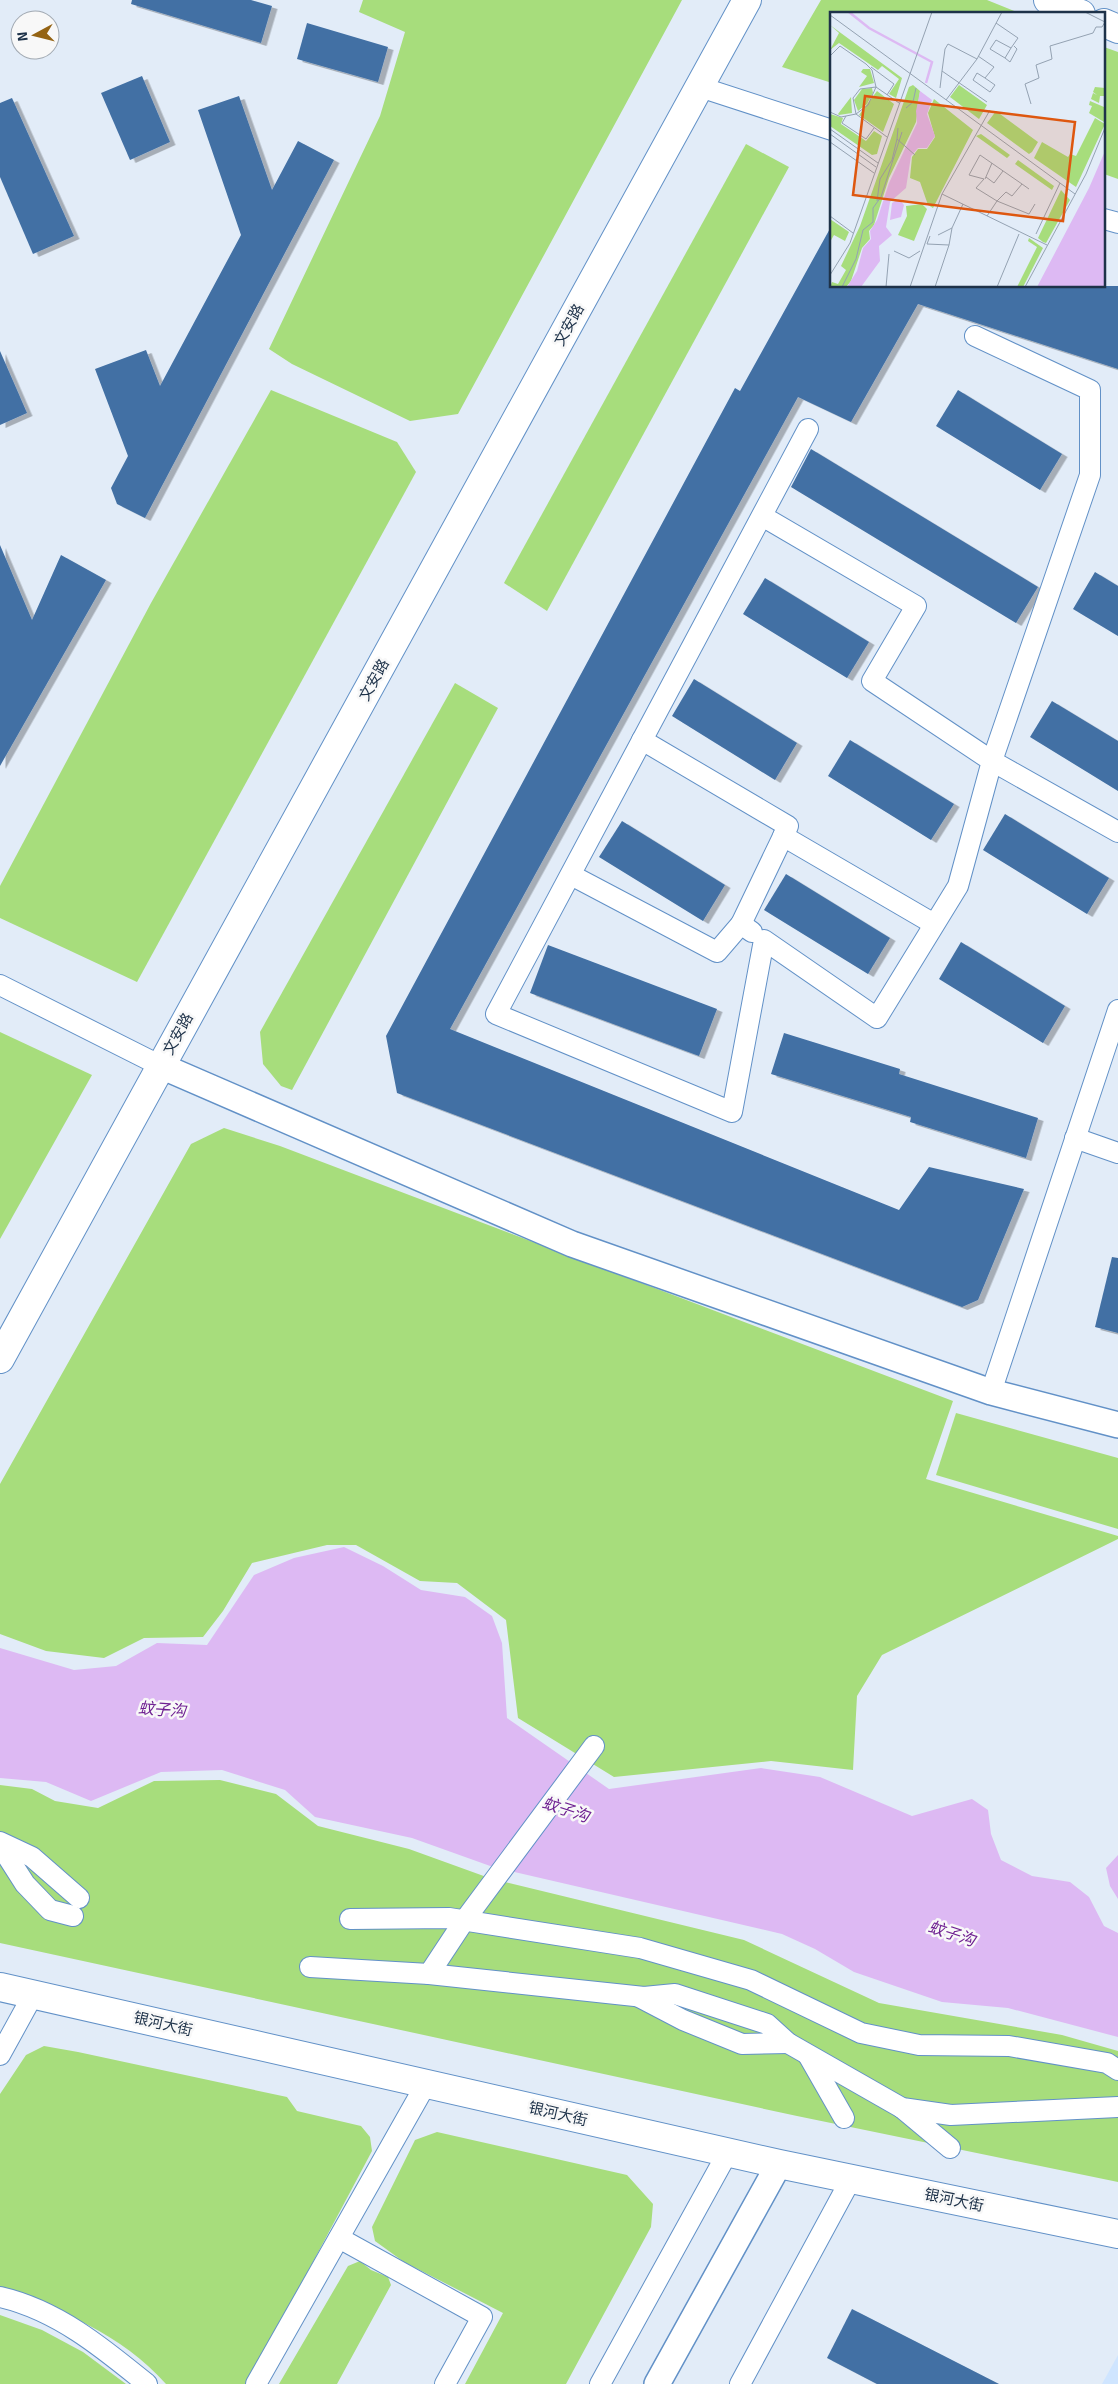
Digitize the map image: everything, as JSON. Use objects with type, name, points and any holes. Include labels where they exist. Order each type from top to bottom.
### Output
[{"type":"main road","name":"文安路","points":[[0,1359],[747,0]]},
{"type":"main road","points":[[1048,0],[1076,12]]},
{"type":"main road","points":[[1106,24],[1118,29]]},
{"type":"main road","name":"银河大街","points":[[0,1987],[779,2164],[1118,2234]]},
{"type":"street","points":[[700,87],[830,129]]},
{"type":"street","points":[[741,924],[877,1018],[958,886],[992,761],[1090,475],[1090,390],[975,336]]},
{"type":"street","points":[[764,940],[732,1112],[496,1014],[808,428]]},
{"type":"street","points":[[762,516],[916,606],[872,681],[992,761],[1118,832]]},
{"type":"street","points":[[570,875],[717,952],[741,924],[788,826],[642,740]]},
{"type":"street","points":[[783,836],[934,924]]},
{"type":"street","points":[[0,985],[161,1066],[572,1244],[990,1392],[1118,1424]]},
{"type":"street","points":[[990,1392],[1118,1010]]},
{"type":"street","points":[[1075,1138],[1118,1152]]},
{"type":"street","points":[[429,1974],[464,1921],[594,1746]]},
{"type":"street","points":[[0,1843],[32,1857],[76,1907],[50,1910],[25,1884],[0,1843]]},
{"type":"street","points":[[350,1919],[449,1918],[640,1948],[751,1980],[861,2033],[919,2045],[1009,2046],[1107,2063],[1118,2070]]},
{"type":"street","points":[[310,1967],[429,1974],[639,1997],[675,1994],[767,2024],[788,2042],[807,2054],[902,2108],[950,2148]]},
{"type":"street","points":[[0,2055],[33,1995]]},
{"type":"street","points":[[639,1997],[683,2020],[742,2044],[788,2042]]},
{"type":"street","points":[[807,2054],[844,2118]]},
{"type":"street","points":[[256,2384],[426,2084]]},
{"type":"street","points":[[902,2108],[951,2115],[1118,2107]]},
{"type":"street","points":[[600,2384],[728,2152]]},
{"type":"street","points":[[657,2384],[779,2164]]},
{"type":"street","points":[[740,2384],[851,2178]]},
{"type":"street","points":[[339,2238],[482,2317],[445,2384]]},
{"type":"street","points":[[0,2297],[24,2302],[93,2340],[147,2384]]},
{"type":"shaded area","points":[[1118,2355],[1118,2384],[1102,2384]]},
{"type":"green space","points":[[363,0],[682,0],[458,414],[410,421],[292,364],[269,349],[380,116],[405,32],[359,12]]},
{"type":"green space","points":[[821,0],[987,0],[1017,12],[830,12],[830,82],[782,67]]},
{"type":"green space","points":[[1106,48],[1118,52],[1118,179],[1106,175]]},
{"type":"green space","points":[[746,144],[789,167],[547,611],[504,583]]},
{"type":"green space","points":[[271,390],[397,442],[416,472],[137,982],[0,918],[0,886],[151,603]]},
{"type":"green space","points":[[455,683],[498,708],[292,1090],[281,1086],[263,1064],[260,1032]]},
{"type":"green space","points":[[0,1032],[92,1075],[0,1239]]},
{"type":"green space","points":[[224,1128],[280,1146],[953,1401],[926,1479],[1118,1536],[1118,1539],[882,1655],[857,1696],[853,1770],[771,1761],[614,1777],[518,1718],[506,1620],[457,1583],[420,1581],[356,1545],[327,1545],[252,1563],[223,1611],[203,1637],[144,1638],[104,1658],[46,1651],[0,1634],[0,1484],[191,1144]]},
{"type":"green space","points":[[956,1413],[1118,1458],[1118,1529],[936,1475]]},
{"type":"green space","points":[[220,1780],[276,1794],[318,1826],[409,1849],[492,1879],[744,1940],[879,2003],[1062,2035],[1118,2051],[1118,2182],[797,2116],[0,1943],[0,1785],[32,1789],[55,1801],[98,1808],[154,1781]]},
{"type":"green space","points":[[44,2046],[287,2097],[297,2111],[361,2126],[370,2137],[372,2151],[248,2384],[166,2384],[149,2366],[110,2337],[45,2305],[0,2288],[0,2094],[26,2055]]},
{"type":"green space","points":[[437,2132],[627,2175],[653,2204],[651,2227],[566,2384],[465,2384],[503,2313],[404,2262],[375,2241],[372,2227],[415,2140]]},
{"type":"green space","points":[[360,2261],[371,2270],[388,2277],[391,2285],[337,2384],[279,2384],[348,2266]]},
{"type":"green space","points":[[0,2315],[42,2330],[83,2352],[126,2384],[0,2384]]},
{"type":"water","name":"蚊子沟","points":[[344,1547],[383,1566],[421,1590],[465,1597],[492,1616],[502,1643],[507,1718],[609,1789],[761,1768],[820,1777],[912,1816],[972,1799],[988,1810],[991,1834],[1001,1860],[1032,1876],[1070,1882],[1089,1897],[1104,1926],[1118,1933],[1118,2037],[1008,2008],[942,2002],[854,1972],[815,1949],[782,1934],[493,1867],[412,1838],[315,1817],[285,1790],[222,1770],[161,1772],[91,1801],[46,1782],[0,1778],[0,1648],[74,1670],[116,1666],[157,1643],[207,1645],[254,1575],[294,1558]]},
{"type":"water","points":[[1118,1855],[1118,1899],[1110,1886],[1106,1868]]},
{"type":"building","points":[[132,0],[251,0],[272,6],[261,43],[131,4]]},
{"type":"building","points":[[307,23],[388,47],[378,82],[297,59]]},
{"type":"building","points":[[142,76],[170,142],[130,160],[101,93]]},
{"type":"building","points":[[239,96],[272,190],[298,141],[334,160],[145,518],[117,504],[111,488],[128,456],[95,369],[146,350],[160,386],[241,235],[198,110]]},
{"type":"building","points":[[12,98],[74,236],[33,254],[0,177],[0,103]]},
{"type":"building","points":[[830,229],[830,288],[1106,288],[1106,286],[1118,286],[1118,369],[918,304],[851,422],[798,397],[450,1029],[899,1210],[929,1167],[1024,1189],[978,1300],[962,1307],[397,1093],[386,1036],[735,388],[740,391]]},
{"type":"building","points":[[0,351],[27,413],[0,425]]},
{"type":"building","points":[[958,390],[1062,454],[1040,490],[936,426]]},
{"type":"building","points":[[811,449],[1038,587],[1016,623],[791,487]]},
{"type":"building","points":[[0,545],[32,620],[61,555],[106,580],[0,766]]},
{"type":"building","points":[[1095,572],[1118,586],[1118,636],[1073,609]]},
{"type":"building","points":[[765,578],[869,642],[847,678],[743,614]]},
{"type":"building","points":[[694,679],[797,743],[775,780],[672,716]]},
{"type":"building","points":[[1052,701],[1118,741],[1118,791],[1030,737]]},
{"type":"building","points":[[850,740],[954,804],[931,840],[828,776]]},
{"type":"building","points":[[1005,814],[1109,878],[1087,914],[983,850]]},
{"type":"building","points":[[622,821],[725,885],[703,921],[599,857]]},
{"type":"building","points":[[786,874],[890,938],[868,974],[764,910]]},
{"type":"building","points":[[961,942],[1065,1006],[1043,1043],[939,979]]},
{"type":"building","points":[[548,945],[717,1009],[699,1056],[530,993]]},
{"type":"building","points":[[784,1033],[900,1069],[899,1074],[1038,1118],[1026,1158],[910,1122],[911,1117],[771,1074]]},
{"type":"building","points":[[1112,1257],[1118,1258],[1118,1333],[1095,1327]]},
{"type":"building","points":[[852,2309],[999,2384],[877,2384],[827,2358]]}]
